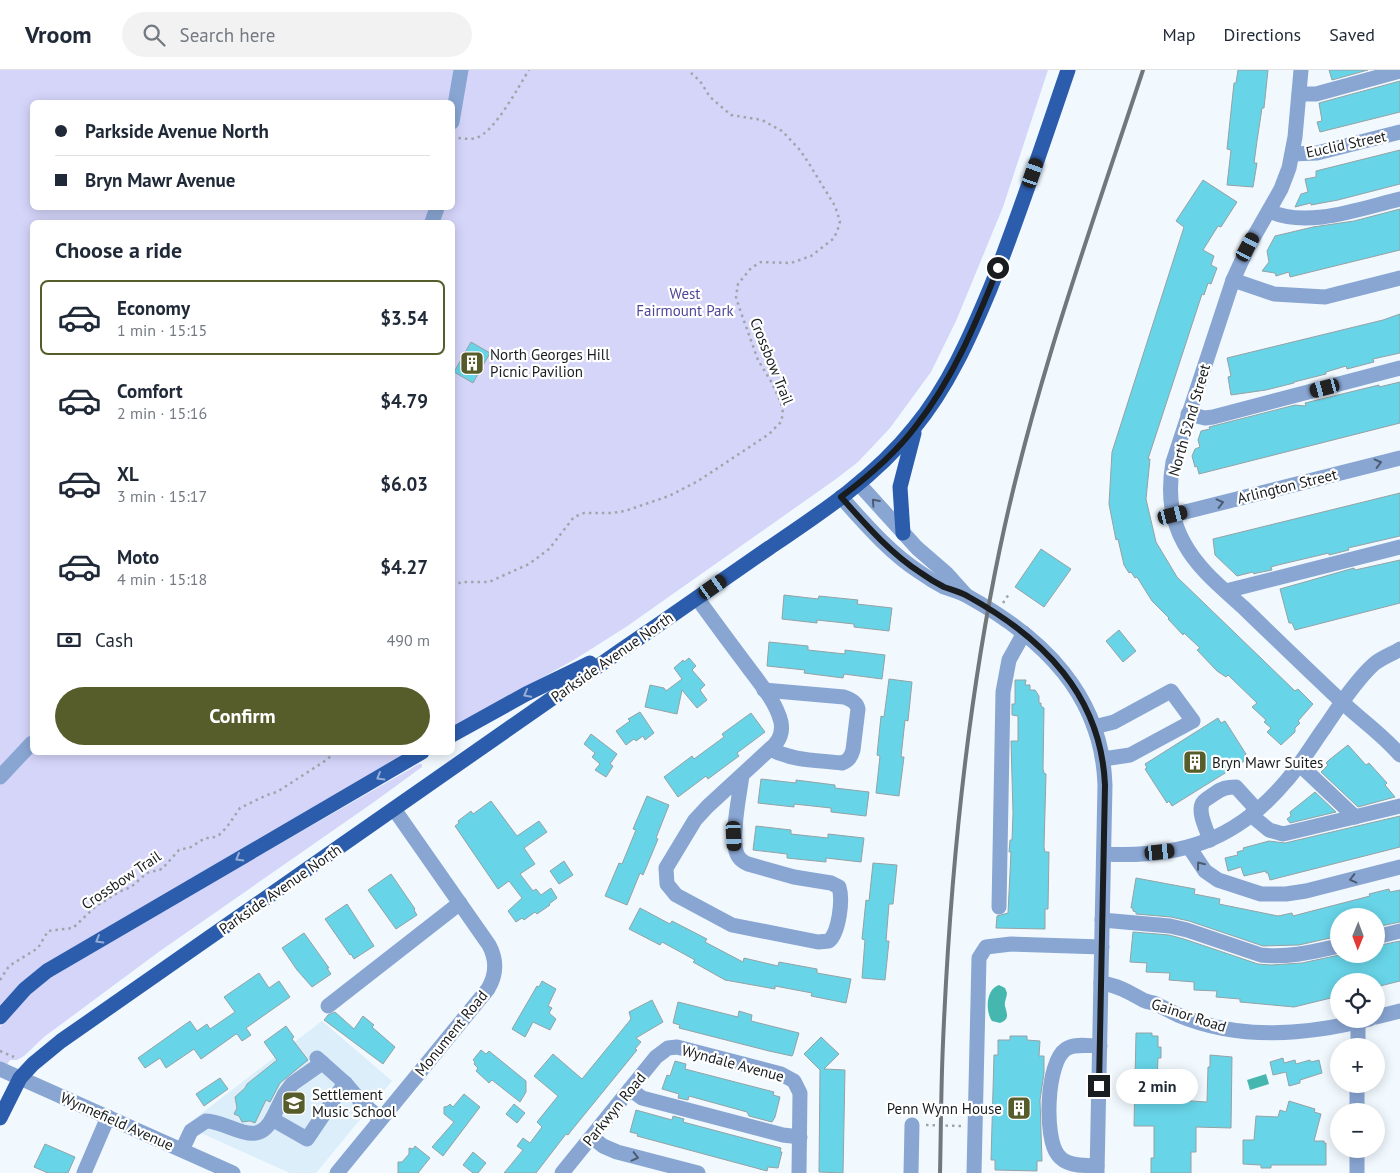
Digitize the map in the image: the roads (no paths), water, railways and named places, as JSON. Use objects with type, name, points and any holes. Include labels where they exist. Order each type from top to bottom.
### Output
[{"type":"main road","name":"Parkside Avenue North","points":[[0,1118],[20,1078],[33,1064],[61,1041],[841,497],[859,484],[893,453],[916,427],[949,376],[978,318],[1027,191],[1068,70]]},
{"type":"main road","points":[[903,533],[900,487],[916,427]]},
{"type":"main road","points":[[455,734],[526,694],[634,642]]},
{"type":"main road","points":[[0,1017],[25,989],[54,967],[417,755]]},
{"type":"street","name":"North 52nd Street","points":[[1301,70],[1292,154],[1285,177],[1233,280],[1188,414],[1172,471],[1170,490],[1173,515],[1179,533],[1190,553],[1204,570],[1342,702],[1399,753]]},
{"type":"street","points":[[1299,94],[1316,94],[1400,71]]},
{"type":"street","points":[[455,101],[459,72]]},
{"type":"street","name":"Euclid Street","points":[[1292,154],[1317,153],[1400,132]]},
{"type":"street","points":[[1269,211],[1283,217],[1314,218],[1400,199]]},
{"type":"street","points":[[1233,280],[1274,294],[1325,297],[1400,278]]},
{"type":"street","points":[[1188,414],[1205,418],[1213,417],[1400,368]]},
{"type":"street","name":"Arlington Street","points":[[1173,515],[1400,458]]},
{"type":"street","points":[[859,484],[903,533],[968,596]]},
{"type":"street","points":[[841,497],[872,533],[902,560],[942,586],[968,596],[1024,633],[1049,655],[1066,674],[1081,697],[1094,727],[1103,759],[1105,785],[1104,854],[1102,920],[1102,947],[1100,1046],[1097,1169],[1068,1162],[1057,1154],[1051,1137],[1050,1091],[1060,1054],[1070,1047],[1100,1046]]},
{"type":"street","points":[[1226,591],[1400,547]]},
{"type":"street","points":[[697,598],[775,708],[781,723],[780,737],[776,744],[701,812],[666,868],[668,884],[676,895],[732,924],[818,942],[829,941],[836,930],[841,897],[839,887],[831,883],[794,877],[748,864],[738,857],[734,836],[742,775]]},
{"type":"street","points":[[999,907],[1003,692],[1006,668],[1024,633]]},
{"type":"street","points":[[1104,854],[1149,854],[1189,848],[1210,840],[1254,812],[1279,789],[1299,764],[1342,702],[1374,664],[1400,648]]},
{"type":"street","points":[[764,690],[844,697],[854,701],[858,709],[853,750],[846,761],[842,763],[784,756],[770,749]]},
{"type":"street","points":[[1094,727],[1114,722],[1172,691],[1192,721],[1130,755],[1103,759]]},
{"type":"street","points":[[0,777],[30,745]]},
{"type":"street","points":[[1299,764],[1355,817]]},
{"type":"street","points":[[1210,840],[1201,812],[1202,802],[1227,787],[1236,788],[1269,830],[1284,834],[1400,806]]},
{"type":"street","name":"Monument Road","points":[[337,1173],[492,982],[495,967],[493,952],[394,809]]},
{"type":"street","points":[[1189,848],[1200,866],[1212,876],[1238,888],[1261,894],[1286,894],[1306,891],[1400,867]]},
{"type":"street","points":[[328,1006],[460,903]]},
{"type":"street","points":[[1102,920],[1170,926],[1261,955],[1302,954],[1330,948]]},
{"type":"street","points":[[1385,935],[1400,931]]},
{"type":"street","points":[[974,1173],[979,958],[982,952],[986,946],[1011,944],[1102,947]]},
{"type":"street","name":"Gainor Road","points":[[1101,983],[1116,986],[1179,1015],[1210,1025],[1243,1032],[1275,1034],[1330,1027]]},
{"type":"street","points":[[1385,1015],[1400,1011]]},
{"type":"street","name":"Wyndale Avenue","points":[[668,1048],[682,1048],[790,1078],[797,1084],[800,1093],[800,1136]]},
{"type":"street","name":"Parkwyn Road","points":[[562,1173],[656,1057],[668,1048]]},
{"type":"street","points":[[182,1150],[191,1131],[206,1121],[213,1121],[255,1134],[265,1130],[292,1084],[320,1060],[345,1083],[363,1104],[381,1119]]},
{"type":"street","name":"Wynnefield Avenue","points":[[0,1070],[233,1173]]},
{"type":"street","points":[[272,1120],[308,1138],[345,1083]]},
{"type":"street","points":[[630,1089],[642,1098],[783,1135],[800,1136],[799,1173]]},
{"type":"street","points":[[84,1173],[108,1117]]},
{"type":"street","points":[[911,1173],[912,1125]]},
{"type":"street","points":[[592,1136],[603,1146],[616,1152],[698,1173]]},
{"type":"street","points":[[1357,1158],[1357,1173]]},
{"type":"railway","points":[[940,1173],[943,1043],[955,856],[969,732],[988,609],[1014,487],[1046,367],[1143,70]]},
{"type":"place","name":"North Georges Hill Picnic Pavilion","points":[[472,363]]},
{"type":"place","name":"Bryn Mawr Suites","points":[[1195,762]]},
{"type":"place","name":"Settlement Music School","points":[[294,1103]]},
{"type":"place","name":"Penn Wynn House","points":[[1019,1108]]},
{"type":"park label","name":"West Fairmount Park","points":[[685,302]]}]
